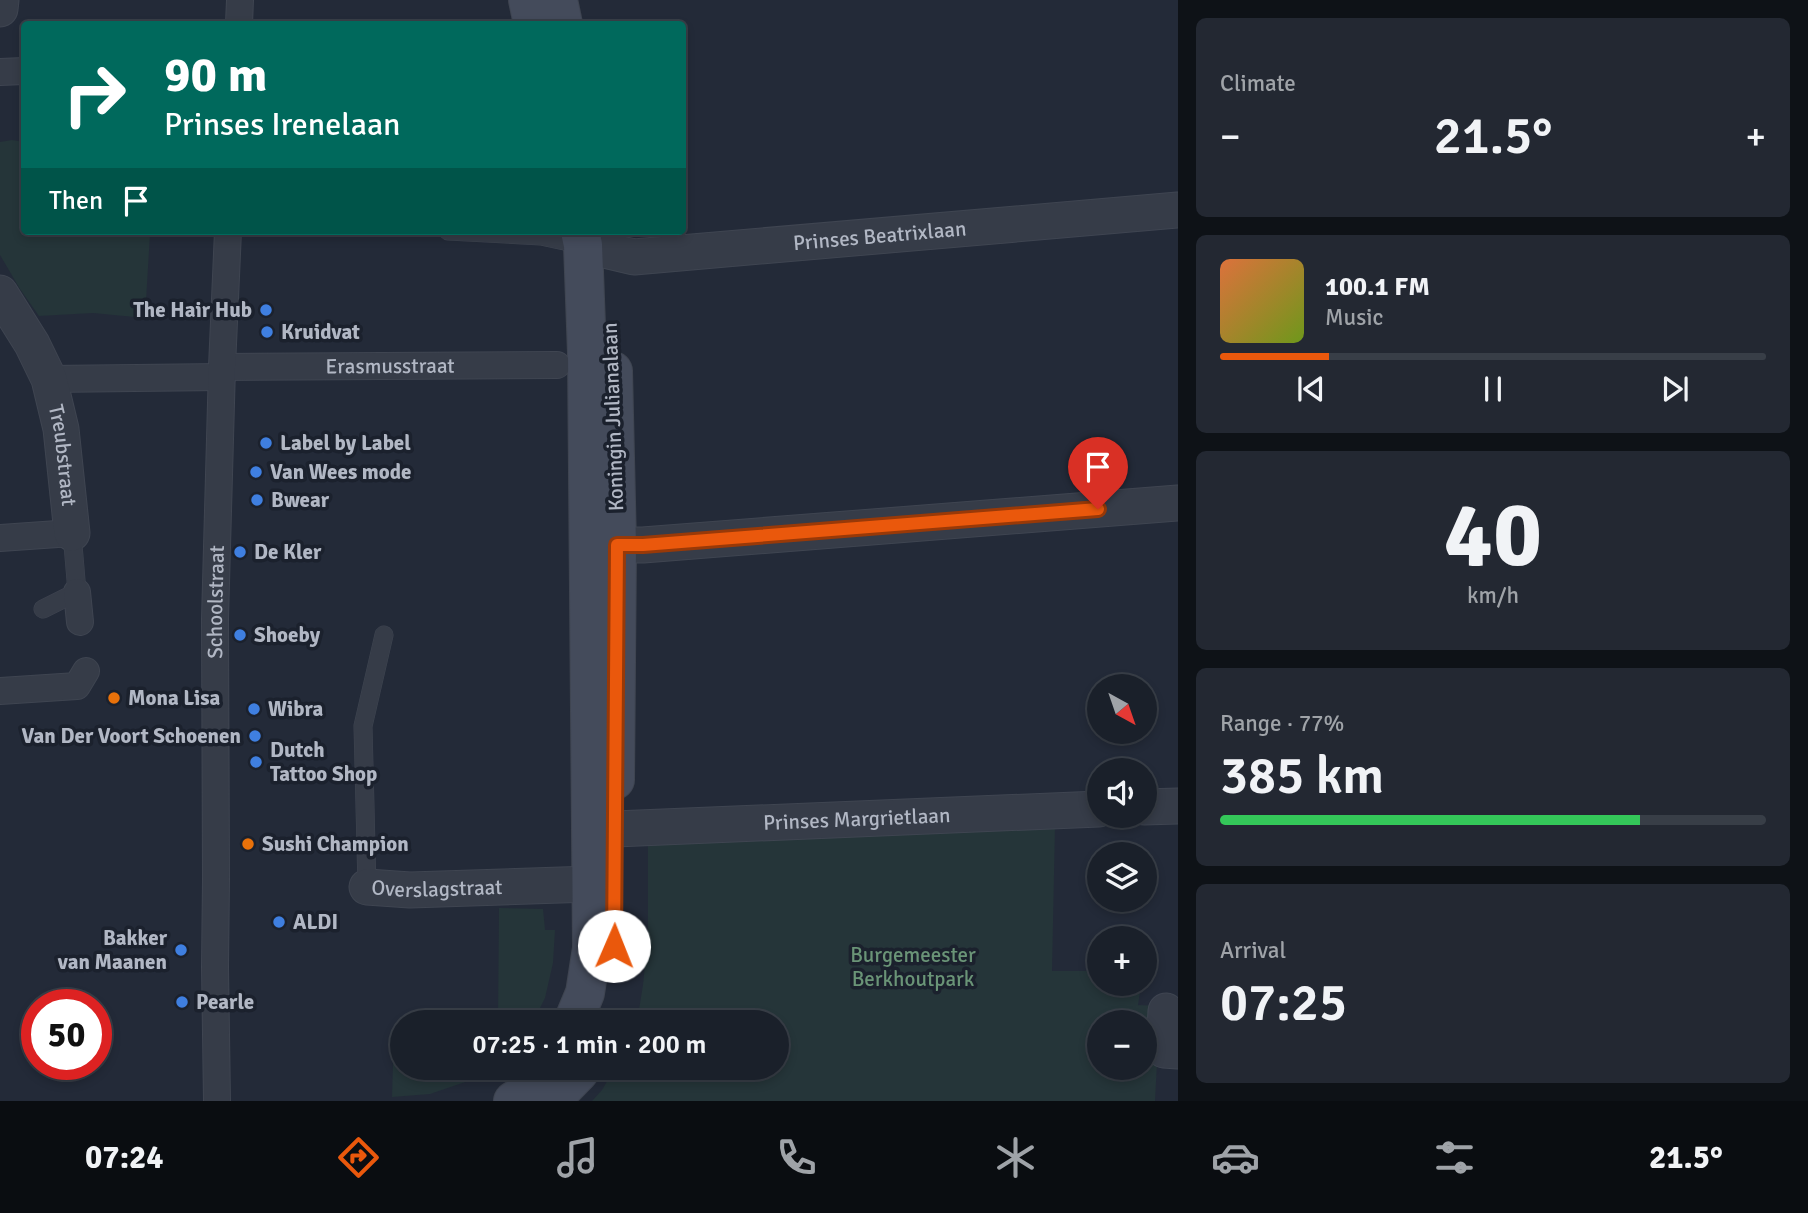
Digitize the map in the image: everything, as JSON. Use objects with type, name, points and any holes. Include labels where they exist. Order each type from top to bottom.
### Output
[{"type":"main road","points":[[528,0],[532,21]]},
{"type":"main road","points":[[558,0],[562,21]]},
{"type":"main road","name":"Koningin Julianalaan","points":[[594,239],[617,545],[613,973],[605,1010]]},
{"type":"main road","name":"Koningin Julianalaan","points":[[578,1010],[585,993],[592,948],[587,353],[594,239]]},
{"type":"main road","points":[[513,1101],[536,1080]]},
{"type":"main road","points":[[551,1101],[571,1080]]},
{"type":"street","points":[[0,9],[1,0]]},
{"type":"street","points":[[239,21],[240,0]]},
{"type":"street","points":[[0,72],[21,71]]},
{"type":"street","name":"Prinses Beatrixlaan","points":[[594,239],[634,257],[1178,210]]},
{"type":"street","name":"Schoolstraat","points":[[217,1101],[215,619],[228,235]]},
{"type":"street","name":"Treubstraat","points":[[0,293],[32,344],[49,379],[61,429],[72,533]]},
{"type":"street","name":"Erasmusstraat","points":[[49,379],[222,372],[557,365]]},
{"type":"street","points":[[617,545],[1178,503]]},
{"type":"street","points":[[0,538],[72,533]]},
{"type":"street","points":[[77,592],[80,622]]},
{"type":"street","points":[[0,691],[76,686],[86,671]]},
{"type":"street","points":[[1157,807],[1178,806]]},
{"type":"street","name":"Prinses Margrietlaan","points":[[615,829],[1087,809]]},
{"type":"street","name":"Overslagstraat","points":[[367,887],[410,890],[592,884]]},
{"type":"street","points":[[1166,1011],[1164,1050],[1178,1051]]},
{"type":"lane","points":[[522,235],[594,239]]},
{"type":"lane","name":"Treubstraat","points":[[72,533],[77,592]]},
{"type":"lane","points":[[43,609],[77,592]]},
{"type":"lane","name":"Overslagstraat","points":[[367,887],[363,726],[384,635]]},
{"type":"green space","points":[[0,142],[21,142],[21,235],[150,235],[145,318],[93,313],[39,316],[0,255]]},
{"type":"green space","name":"Burgemeester Berkhoutpark","points":[[1055,826],[1052,971],[1087,971],[1087,996],[1139,996],[1138,1005],[1160,1006],[1157,1063],[1157,1010],[1087,1010],[1087,1080],[1156,1080],[1155,1101],[592,1101],[608,1080],[789,1080],[789,1010],[639,1010],[648,932],[648,845]]},
{"type":"green space","points":[[499,908],[543,909],[545,930],[555,930],[553,963],[545,998],[539,1010],[498,1010]]},
{"type":"green space","points":[[392,1080],[471,1080],[430,1094],[392,1097]]},
{"type":"place","name":"The Hair Hub","points":[[266,310]]},
{"type":"place","name":"Kruidvat","points":[[267,332]]},
{"type":"place","name":"Label by Label","points":[[266,443]]},
{"type":"place","name":"Van Wees mode","points":[[256,472]]},
{"type":"place","name":"Bwear","points":[[257,500]]},
{"type":"place","name":"De Kler","points":[[240,552]]},
{"type":"place","name":"Shoeby","points":[[240,635]]},
{"type":"place","name":"Mona Lisa","points":[[114,698]]},
{"type":"place","name":"Wibra","points":[[254,709]]},
{"type":"place","name":"Van Der Voort Schoenen","points":[[255,736]]},
{"type":"place","name":"Dutch Tattoo Shop","points":[[256,762]]},
{"type":"place","name":"Sushi Champion","points":[[248,844]]},
{"type":"place","name":"ALDI","points":[[279,922]]},
{"type":"place","name":"Bakker van Maanen","points":[[181,950]]},
{"type":"place","name":"Pearle","points":[[182,1002]]},
{"type":"route","points":[[614,946],[617,545],[1098,509]]}]
